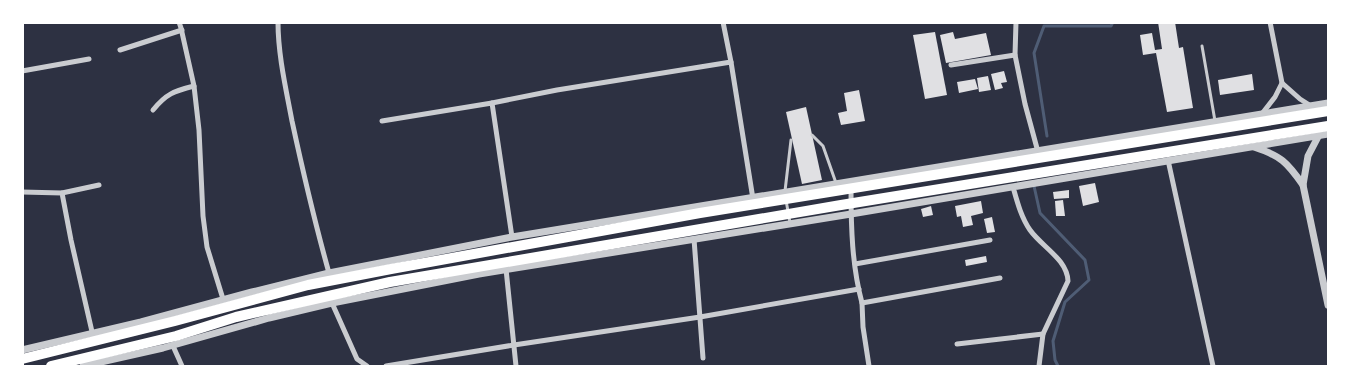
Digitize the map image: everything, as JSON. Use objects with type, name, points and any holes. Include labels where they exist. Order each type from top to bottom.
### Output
[{"type":"highway","points":[[22,359],[67,348],[93,337],[325,281],[754,201],[1328,112]]},
{"type":"highway","points":[[51,366],[71,362],[97,362],[245,315],[390,282],[501,262],[789,219],[1328,126]]},
{"type":"highway","points":[[67,348],[71,362]]},
{"type":"street","points":[[179,22],[194,86],[207,247],[223,299]]},
{"type":"street","points":[[278,22],[279,42],[296,140],[329,273]]},
{"type":"street","points":[[22,350],[93,337],[223,299],[329,273],[512,238],[754,201],[724,22]]},
{"type":"street","points":[[1016,22],[1015,55],[1025,104],[1038,152]]},
{"type":"street","points":[[1270,22],[1282,83],[1300,99],[1312,106]]},
{"type":"street","points":[[120,50],[182,30]]},
{"type":"street","points":[[951,65],[1015,55]]},
{"type":"street","points":[[22,71],[89,59]]},
{"type":"street","points":[[382,121],[731,62]]},
{"type":"street","points":[[1260,115],[1275,97],[1282,83]]},
{"type":"street","points":[[153,110],[161,100],[173,92],[194,86]]},
{"type":"street","points":[[492,103],[512,238]]},
{"type":"street","points":[[869,366],[863,327],[862,303],[846,209],[850,186],[1328,103]]},
{"type":"street","points":[[846,209],[1013,187],[1328,134]]},
{"type":"street","points":[[1319,135],[1308,156],[1304,185],[1328,305]]},
{"type":"street","points":[[1254,146],[1275,154],[1290,167],[1304,185]]},
{"type":"street","points":[[1168,160],[1213,366]]},
{"type":"street","points":[[22,192],[62,193],[99,185]]},
{"type":"street","points":[[1013,187],[1026,224],[1061,262],[1068,275],[1068,282],[1043,334],[1039,366]]},
{"type":"street","points":[[62,193],[93,337]]},
{"type":"street","points":[[83,366],[172,346],[270,318],[332,303],[506,269],[694,239],[789,219]]},
{"type":"street","points":[[694,239],[703,358]]},
{"type":"street","points":[[855,264],[990,240]]},
{"type":"street","points":[[506,269],[516,366]]},
{"type":"street","points":[[862,303],[1000,278]]},
{"type":"street","points":[[387,366],[859,289]]},
{"type":"street","points":[[332,303],[357,359],[363,366]]},
{"type":"street","points":[[957,344],[1043,334]]},
{"type":"street","points":[[172,346],[182,366]]},
{"type":"lane","points":[[1202,46],[1215,122]]},
{"type":"lane","points":[[812,135],[823,146],[846,209]]},
{"type":"lane","points":[[789,219],[785,196],[791,140]]},
{"type":"building","points":[[1158,22],[1175,22],[1179,48],[1183,47],[1193,108],[1167,112],[1156,53],[1143,55],[1140,35],[1152,33],[1155,50],[1162,49]]},
{"type":"building","points":[[935,32],[947,95],[925,99],[913,35]]},
{"type":"building","points":[[953,32],[955,39],[986,33],[991,55],[946,63],[940,35]]},
{"type":"building","points":[[1004,71],[1007,82],[1001,83],[1003,88],[995,90],[991,74]]},
{"type":"building","points":[[1252,74],[1254,90],[1220,95],[1218,80]]},
{"type":"building","points":[[988,76],[991,90],[979,92],[977,78]]},
{"type":"building","points":[[975,79],[978,89],[959,93],[957,82]]},
{"type":"building","points":[[859,90],[865,121],[841,125],[838,113],[847,111],[844,93]]},
{"type":"building","points":[[806,107],[822,180],[802,184],[786,112]]},
{"type":"building","points":[[1095,183],[1099,202],[1083,206],[1079,186]]},
{"type":"building","points":[[1069,190],[1069,198],[1054,199],[1053,192]]},
{"type":"building","points":[[1063,200],[1065,216],[1056,216],[1055,201]]},
{"type":"building","points":[[981,201],[983,213],[971,216],[973,225],[963,227],[961,216],[957,217],[955,206]]},
{"type":"building","points":[[931,206],[933,215],[923,217],[921,209]]},
{"type":"building","points":[[992,217],[995,232],[987,233],[984,219]]},
{"type":"building","points":[[986,256],[987,262],[966,266],[965,260]]},
{"type":"waterway","points":[[1047,136],[1034,53],[1044,26],[1111,26],[1113,22]]},
{"type":"waterway","points":[[1034,186],[1040,213],[1085,260],[1089,280],[1065,302],[1053,341],[1055,360],[1058,366]]}]
